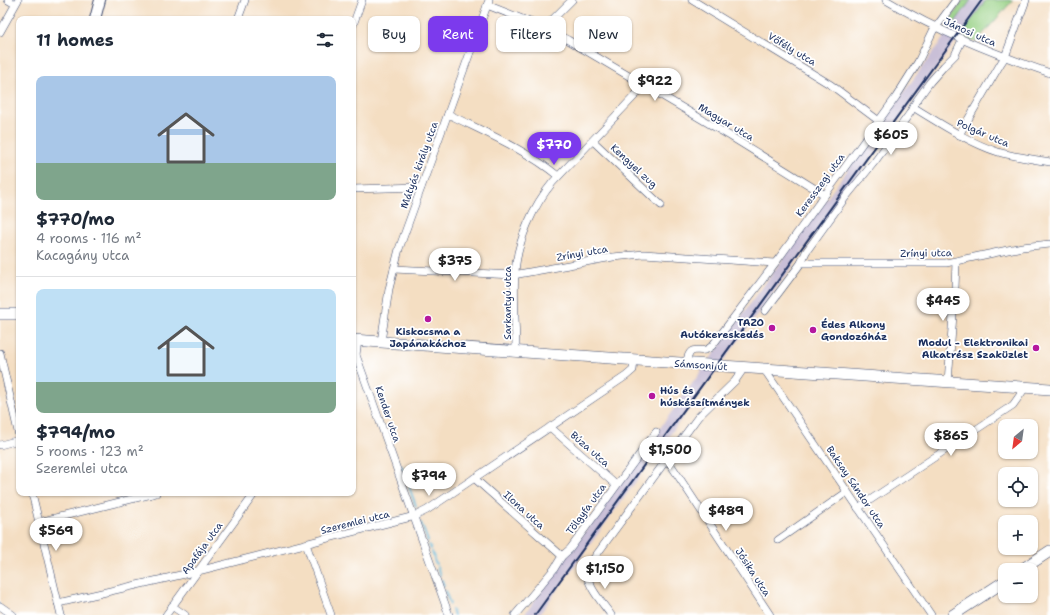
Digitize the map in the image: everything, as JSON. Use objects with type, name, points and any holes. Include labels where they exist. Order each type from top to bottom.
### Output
[{"type":"main road","points":[[0,314],[16,313]]},
{"type":"main road","name":"Sámsoni út","points":[[356,340],[1050,389]]},
{"type":"main road","points":[[1032,563],[1050,551]]},
{"type":"main road","points":[[953,615],[998,586]]},
{"type":"street","points":[[0,32],[17,2],[8,0]]},
{"type":"street","points":[[96,16],[100,0]]},
{"type":"street","points":[[239,16],[245,0]]},
{"type":"street","points":[[356,17],[362,0]]},
{"type":"street","points":[[556,16],[572,0]]},
{"type":"street","name":"Vőfély utca","points":[[692,0],[831,85],[879,121]]},
{"type":"street","name":"Jánosi utca","points":[[886,0],[962,40],[1050,73]]},
{"type":"street","name":"Keresszegi utca","points":[[686,364],[690,352],[695,350],[706,350],[712,346],[825,195],[911,75],[935,27],[956,0]]},
{"type":"street","points":[[959,134],[1005,57],[1026,0]]},
{"type":"street","name":"Magyar utca","points":[[488,3],[517,16]]},
{"type":"street","name":"Mátyás király utca","points":[[382,342],[388,295],[399,249],[488,3]]},
{"type":"street","name":"Magyar utca","points":[[566,40],[645,85],[825,195]]},
{"type":"street","points":[[765,311],[801,263],[806,252],[845,198],[872,166],[930,82],[955,55],[962,40]]},
{"type":"street","name":"Sarkantyú utca","points":[[516,351],[515,275],[519,252],[529,222],[540,199],[558,176],[645,85]]},
{"type":"street","name":"Polgár utca","points":[[914,107],[959,134],[998,152],[1050,162]]},
{"type":"street","points":[[448,114],[516,148],[558,176]]},
{"type":"street","name":"Kengyel zug","points":[[593,141],[661,205]]},
{"type":"street","points":[[356,190],[421,187]]},
{"type":"street","name":"Zrínyi utca","points":[[801,263],[931,264],[956,262],[1022,247],[1050,244]]},
{"type":"street","name":"Zrínyi utca","points":[[394,269],[515,275],[635,254],[659,254],[774,263]]},
{"type":"street","points":[[948,382],[956,262]]},
{"type":"street","points":[[0,353],[16,423]]},
{"type":"street","name":"Kender utca","points":[[356,360],[449,615]]},
{"type":"street","name":"Szeremlei utca","points":[[58,603],[198,571],[414,516],[427,510],[631,372],[633,369],[634,360]]},
{"type":"street","points":[[611,615],[590,584],[586,569],[666,459],[702,413],[730,385],[744,368]]},
{"type":"street","name":"Baksay Sándor utca","points":[[764,369],[931,615]]},
{"type":"street","points":[[858,508],[1013,405],[1024,388]]},
{"type":"street","name":"Búza utca","points":[[550,427],[616,485]]},
{"type":"street","name":"Tölgyfa utca","points":[[515,615],[554,569],[562,556],[570,549],[656,432]]},
{"type":"street","points":[[0,445],[16,441]]},
{"type":"street","name":"Jósika utca","points":[[666,459],[770,615]]},
{"type":"street","name":"Ilona utca","points":[[474,478],[562,556]]},
{"type":"street","points":[[778,540],[847,492]]},
{"type":"street","points":[[33,496],[61,615]]},
{"type":"street","points":[[39,522],[144,496]]},
{"type":"street","name":"Apafája utca","points":[[166,615],[250,496]]},
{"type":"street","points":[[306,544],[330,615]]},
{"type":"street","points":[[0,606],[13,615]]},
{"type":"street","points":[[172,606],[186,615]]},
{"type":"shaded area","points":[[971,0],[986,0],[539,615],[524,615]]},
{"type":"green space","points":[[963,0],[971,0],[950,29],[946,27]]},
{"type":"green space","points":[[986,0],[1013,0],[976,42],[961,35]]},
{"type":"waterway","points":[[402,466],[403,470]]},
{"type":"waterway","points":[[405,474],[406,478]]},
{"type":"waterway","points":[[409,487],[416,506]]},
{"type":"waterway","points":[[421,523],[428,541]]},
{"type":"waterway","points":[[429,545],[431,549]]},
{"type":"waterway","points":[[432,552],[434,558]]},
{"type":"waterway","points":[[434,560],[436,564]]},
{"type":"waterway","points":[[437,567],[440,575]]},
{"type":"waterway","points":[[442,580],[444,586]]},
{"type":"waterway","points":[[445,591],[450,604]]},
{"type":"waterway","points":[[452,610],[454,615]]},
{"type":"railway","points":[[535,615],[982,0]]},
{"type":"place","name":"Kiskocsma a Japánakáchoz","points":[[428,319]]},
{"type":"place","name":"TAZO Autókereskedés","points":[[772,328]]},
{"type":"place","name":"Édes Alkony Gondozóház","points":[[813,330]]},
{"type":"place","name":"Modul - Elektronikai Alkatrész Szaküzlet","points":[[1036,348]]},
{"type":"place","name":"Hús és húskészítmények","points":[[652,396]]}]
